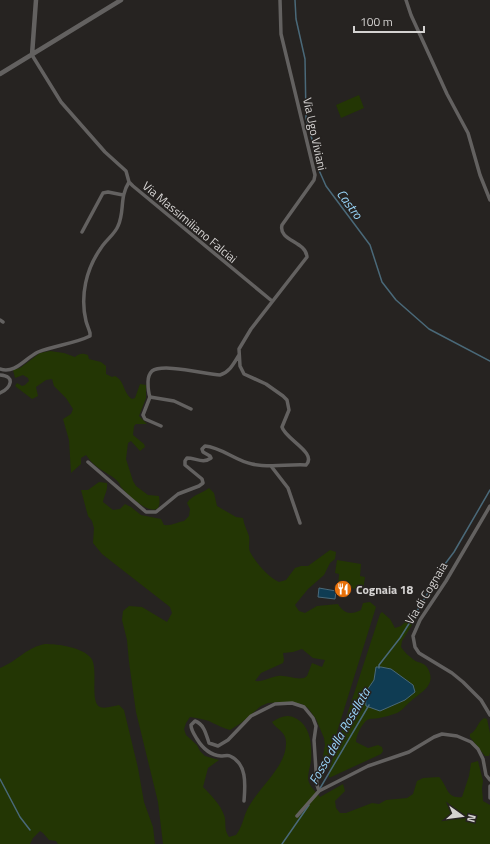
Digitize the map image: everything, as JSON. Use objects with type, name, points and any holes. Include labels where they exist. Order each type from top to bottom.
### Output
[{"type":"street","points":[[32,55],[36,0]]},
{"type":"street","points":[[0,74],[121,0]]},
{"type":"street","name":"Via Ugo Viviani","points":[[272,301],[307,256],[307,252],[304,248],[284,234],[281,229],[282,225],[314,180],[315,175],[281,34],[280,0]]},
{"type":"street","points":[[406,0],[411,15],[447,94],[468,132],[480,175],[490,200]]},
{"type":"street","name":"Via Massimiliano Falciai","points":[[32,55],[61,102],[105,152],[126,171],[129,182],[132,186],[272,301]]},
{"type":"street","points":[[0,369],[15,369],[37,353],[90,336],[85,316],[83,290],[85,280],[100,249],[107,239],[118,229],[121,220],[124,190],[129,182]]},
{"type":"street","points":[[82,232],[103,193],[108,192],[123,195]]},
{"type":"street","points":[[160,426],[143,416],[150,397],[148,389],[149,376],[151,372],[156,369],[163,368],[220,375],[224,374],[230,369],[251,329],[272,301]]},
{"type":"street","points":[[88,462],[146,512],[156,512],[178,494],[203,483],[202,479],[185,465],[185,461],[187,458],[207,461],[211,458],[203,452],[202,449],[205,446],[213,447],[236,459],[253,464],[271,466],[293,464],[306,465],[309,460],[308,455],[285,434],[282,429],[289,410],[287,400],[266,384],[244,374],[240,366],[239,354]]},
{"type":"street","points":[[0,375],[7,377],[11,384],[9,388],[0,393]]},
{"type":"street","points":[[150,397],[152,399],[174,401],[190,409]]},
{"type":"street","points":[[271,466],[288,488],[300,523]]},
{"type":"street","name":"Via di Cognaia","points":[[490,506],[446,580],[420,620],[413,636],[415,647],[419,653],[464,682],[481,700],[490,715]]},
{"type":"street","points":[[244,802],[245,782],[242,769],[230,756],[211,754],[208,752],[199,742],[191,729],[191,725],[195,721],[200,723],[205,729],[210,743],[218,746],[228,740],[251,716],[275,704],[292,703],[304,707],[313,718],[316,726],[314,740],[317,785],[319,791]]},
{"type":"street","points":[[297,816],[319,791],[368,766],[409,752],[442,734],[457,736],[471,742],[478,749],[483,759],[486,775],[490,780]]},
{"type":"street","points":[[490,786],[490,798]]},
{"type":"green space","points":[[359,95],[364,108],[341,118],[336,105]]},
{"type":"green space","points":[[50,351],[64,353],[75,357],[80,354],[84,354],[88,355],[89,359],[101,362],[106,366],[106,374],[118,378],[127,394],[132,399],[135,398],[140,384],[146,385],[146,398],[139,416],[147,424],[136,424],[134,426],[133,435],[144,444],[145,447],[140,451],[131,441],[128,443],[126,459],[136,486],[148,495],[159,496],[159,505],[156,509],[145,507],[138,503],[121,488],[119,483],[112,476],[95,465],[86,455],[81,458],[81,464],[71,473],[69,440],[63,419],[71,414],[73,409],[66,398],[54,386],[52,379],[46,380],[36,387],[38,396],[32,399],[15,386],[17,383],[22,386],[25,385],[29,381],[28,378],[23,375],[15,378],[13,370],[20,368],[40,353]]},
{"type":"green space","points":[[99,482],[107,483],[103,502],[113,510],[120,509],[125,504],[141,515],[161,519],[164,525],[167,525],[184,521],[189,516],[190,509],[187,503],[189,500],[209,488],[214,493],[217,506],[236,517],[243,518],[249,536],[250,552],[263,569],[279,582],[286,580],[295,568],[308,566],[330,550],[336,552],[335,559],[330,563],[324,575],[308,589],[295,605],[299,611],[305,613],[317,606],[338,604],[345,612],[354,613],[361,610],[363,603],[370,602],[376,607],[322,780],[320,773],[325,745],[324,738],[316,719],[308,708],[302,704],[282,702],[268,703],[261,706],[230,730],[209,721],[190,717],[186,723],[184,729],[186,735],[197,745],[200,751],[205,756],[219,760],[208,768],[203,787],[220,807],[225,818],[226,831],[229,837],[236,835],[240,829],[247,810],[276,769],[285,753],[285,737],[272,722],[281,717],[290,716],[302,722],[310,737],[311,761],[308,779],[313,789],[320,797],[343,784],[345,791],[335,801],[336,808],[340,813],[346,813],[372,803],[379,804],[386,800],[407,798],[413,794],[417,781],[423,778],[439,777],[450,794],[457,797],[462,797],[469,776],[471,763],[478,761],[483,781],[483,801],[490,805],[490,844],[163,844],[158,802],[136,712],[127,640],[122,620],[123,611],[129,606],[142,607],[167,622],[172,613],[170,607],[102,554],[93,543],[94,528],[92,521],[88,516],[81,490],[88,490]],"holes":[[[302,649],[313,658],[325,660],[322,667],[312,663],[307,676],[304,678],[278,676],[261,681],[255,681],[261,673],[283,663],[283,653]]]},
{"type":"green space","points":[[337,560],[361,564],[360,576],[365,577],[363,590],[338,586],[339,574],[335,573]]},
{"type":"green space","points":[[382,612],[390,619],[395,628],[401,626],[408,619],[412,625],[402,641],[401,647],[414,660],[424,664],[427,667],[431,679],[427,687],[399,712],[384,717],[368,719],[363,724],[358,733],[356,742],[368,748],[378,745],[382,747],[383,751],[381,754],[329,778],[329,770],[380,614]]},
{"type":"green space","points":[[45,644],[70,647],[87,654],[93,663],[94,692],[97,704],[104,708],[119,705],[124,710],[138,768],[144,802],[153,827],[155,844],[58,844],[56,841],[49,840],[40,831],[33,838],[30,844],[0,844],[0,668],[27,651]]},
{"type":"green space","points":[[484,718],[487,719],[490,733],[489,756],[485,756],[470,737],[470,734]]},
{"type":"water","points":[[319,588],[336,591],[335,599],[318,597]]},
{"type":"water","points":[[376,667],[391,669],[413,685],[415,692],[405,700],[380,711],[366,706],[365,693],[374,680]]},
{"type":"waterway","name":"Castro","points":[[295,0],[296,19],[305,59],[306,118],[317,157],[318,168],[326,186],[370,245],[382,282],[396,300],[429,329],[490,361]]},
{"type":"waterway","name":"Fosso della Rosellata","points":[[379,668],[379,665],[400,638],[442,568],[454,552],[490,490]]},
{"type":"waterway","name":"Fosso della Rosellata","points":[[319,790],[369,705]]},
{"type":"waterway","points":[[0,779],[20,817],[30,830]]},
{"type":"waterway","name":"Fosso della Rosellata","points":[[282,844],[309,805]]},
{"type":"place","name":"Cognaia 18","points":[[343,589]]}]
